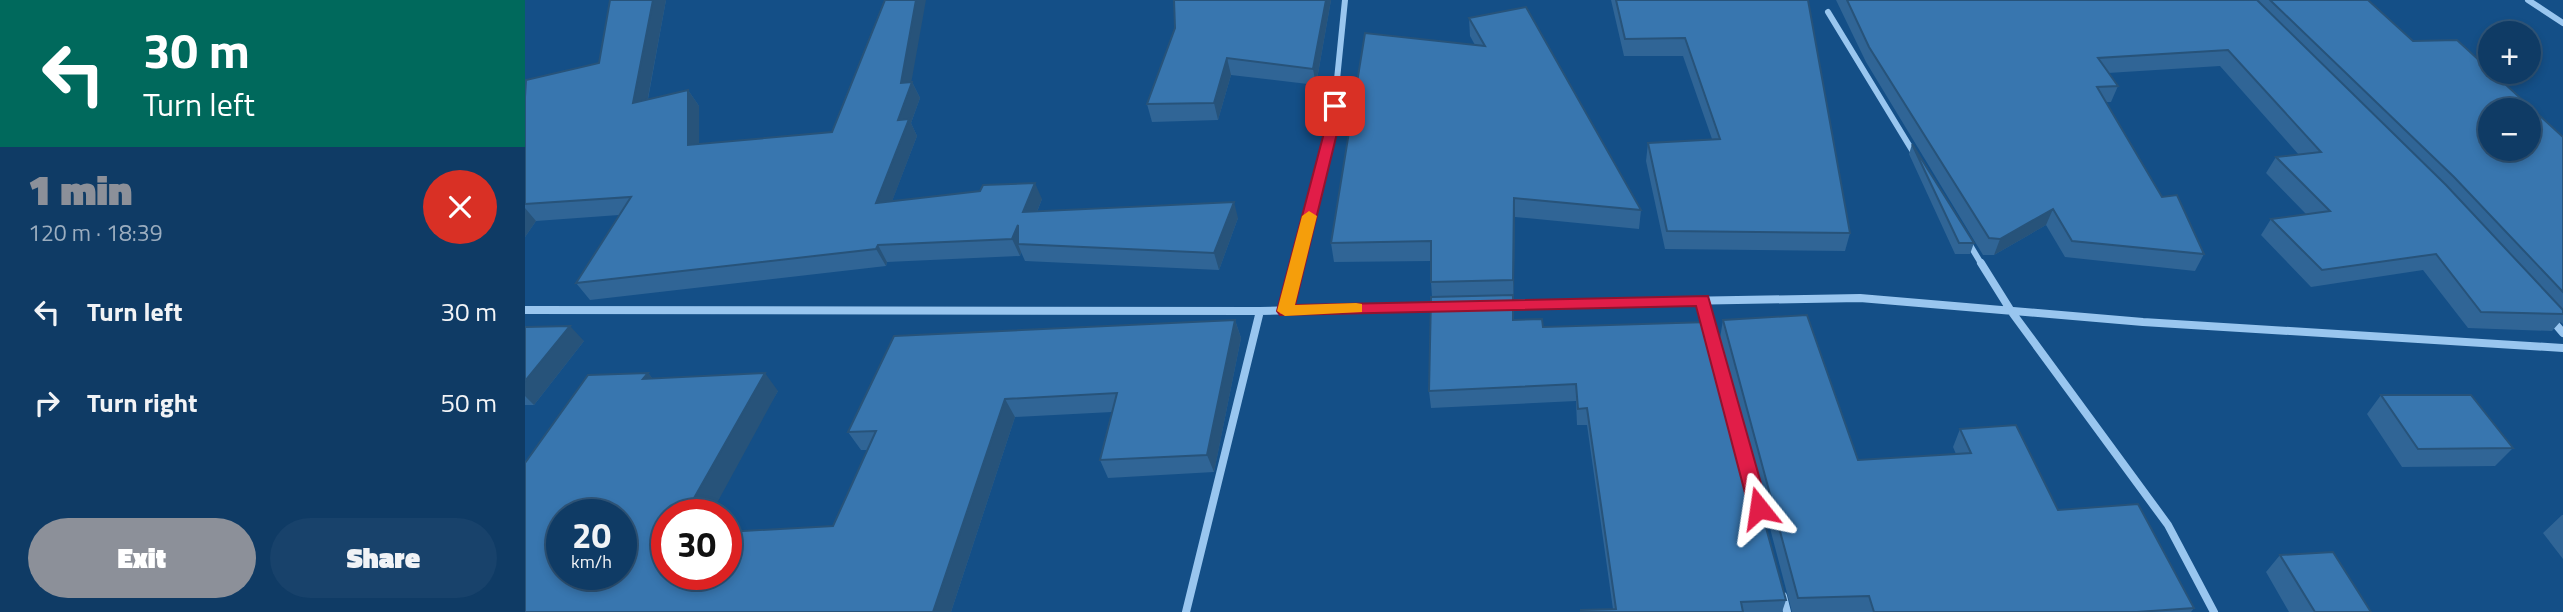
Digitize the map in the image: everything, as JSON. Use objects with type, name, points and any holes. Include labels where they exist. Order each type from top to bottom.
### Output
[{"type":"street","points":[[1285,311],[1332,129],[1345,0]]},
{"type":"street","points":[[2528,0],[2563,23]]},
{"type":"street","points":[[1828,12],[1919,161]]},
{"type":"street","points":[[1961,230],[2011,311],[2168,525],[2214,612]]},
{"type":"street","points":[[1500,304],[1860,298],[2011,311],[2563,348]]},
{"type":"street","points":[[1703,300],[1713,339]]},
{"type":"street","points":[[525,310],[1285,311],[1446,306]]},
{"type":"street","points":[[1186,612],[1260,311]]},
{"type":"street","points":[[2545,312],[2563,333]]},
{"type":"street","points":[[1780,586],[1787,612]]},
{"type":"building","points":[[610,0],[653,0],[633,103],[688,90],[688,145],[832,132],[885,0],[916,0],[901,83],[912,82],[898,120],[909,119],[876,203],[980,191],[983,185],[1035,183],[1023,212],[1234,202],[1214,253],[1018,244],[1018,225],[1012,239],[878,245],[876,249],[576,283],[631,197],[525,204],[526,80],[599,63]]},
{"type":"building","points":[[1174,0],[1326,0],[1313,69],[1227,58],[1214,103],[1147,104],[1175,28]]},
{"type":"building","points":[[1616,0],[1808,0],[1850,233],[1667,231],[1648,143],[1720,139],[1685,38],[1625,39]]},
{"type":"building","points":[[1847,0],[2257,0],[2446,185],[2563,310],[2563,314],[2481,312],[2436,254],[2322,270],[2271,219],[2330,211],[2276,157],[2321,152],[2228,50],[2098,58],[2118,86],[2097,87],[2162,197],[2177,195],[2204,254],[2072,241],[2053,209],[2000,239],[1989,238],[1869,47]]},
{"type":"building","points":[[2270,0],[2368,0],[2413,41],[2457,40],[2478,59],[2478,84],[2505,84],[2520,98],[2478,98],[2478,161],[2541,161],[2541,117],[2563,137],[2563,292],[2454,177]]},
{"type":"building","points":[[1526,7],[1641,210],[1514,198],[1513,280],[1431,282],[1431,241],[1331,243],[1365,33],[1485,46],[1469,18]]},
{"type":"building","points":[[1912,144],[1974,243],[1959,243]]},
{"type":"building","points":[[1513,295],[1513,320],[1542,319],[1543,327],[1709,322],[1786,600],[1741,602],[1743,612],[1581,612],[1616,609],[1587,408],[1578,409],[1576,384],[1429,391],[1431,297]]},
{"type":"building","points":[[1807,315],[1858,460],[1971,453],[1960,429],[2016,425],[2058,510],[2138,504],[2194,608],[2137,612],[1874,612],[1869,596],[1798,598],[1723,320]]},
{"type":"building","points":[[1235,320],[1207,455],[1100,460],[1117,393],[1005,399],[933,612],[525,612],[525,463],[588,375],[648,373],[643,379],[765,373],[694,499],[651,499],[651,590],[742,590],[742,531],[833,526],[876,431],[848,432],[894,336]]},
{"type":"building","points":[[570,326],[525,381],[525,327]]},
{"type":"building","points":[[2381,395],[2471,395],[2513,448],[2418,449]]},
{"type":"building","points":[[2333,552],[2371,612],[2315,612],[2280,555]]},
{"type":"slow traffic","points":[[1309,216],[1285,311],[1356,308]]},
{"type":"route","points":[[1335,106],[1332,129],[1285,311],[1703,300],[1759,508]]}]
